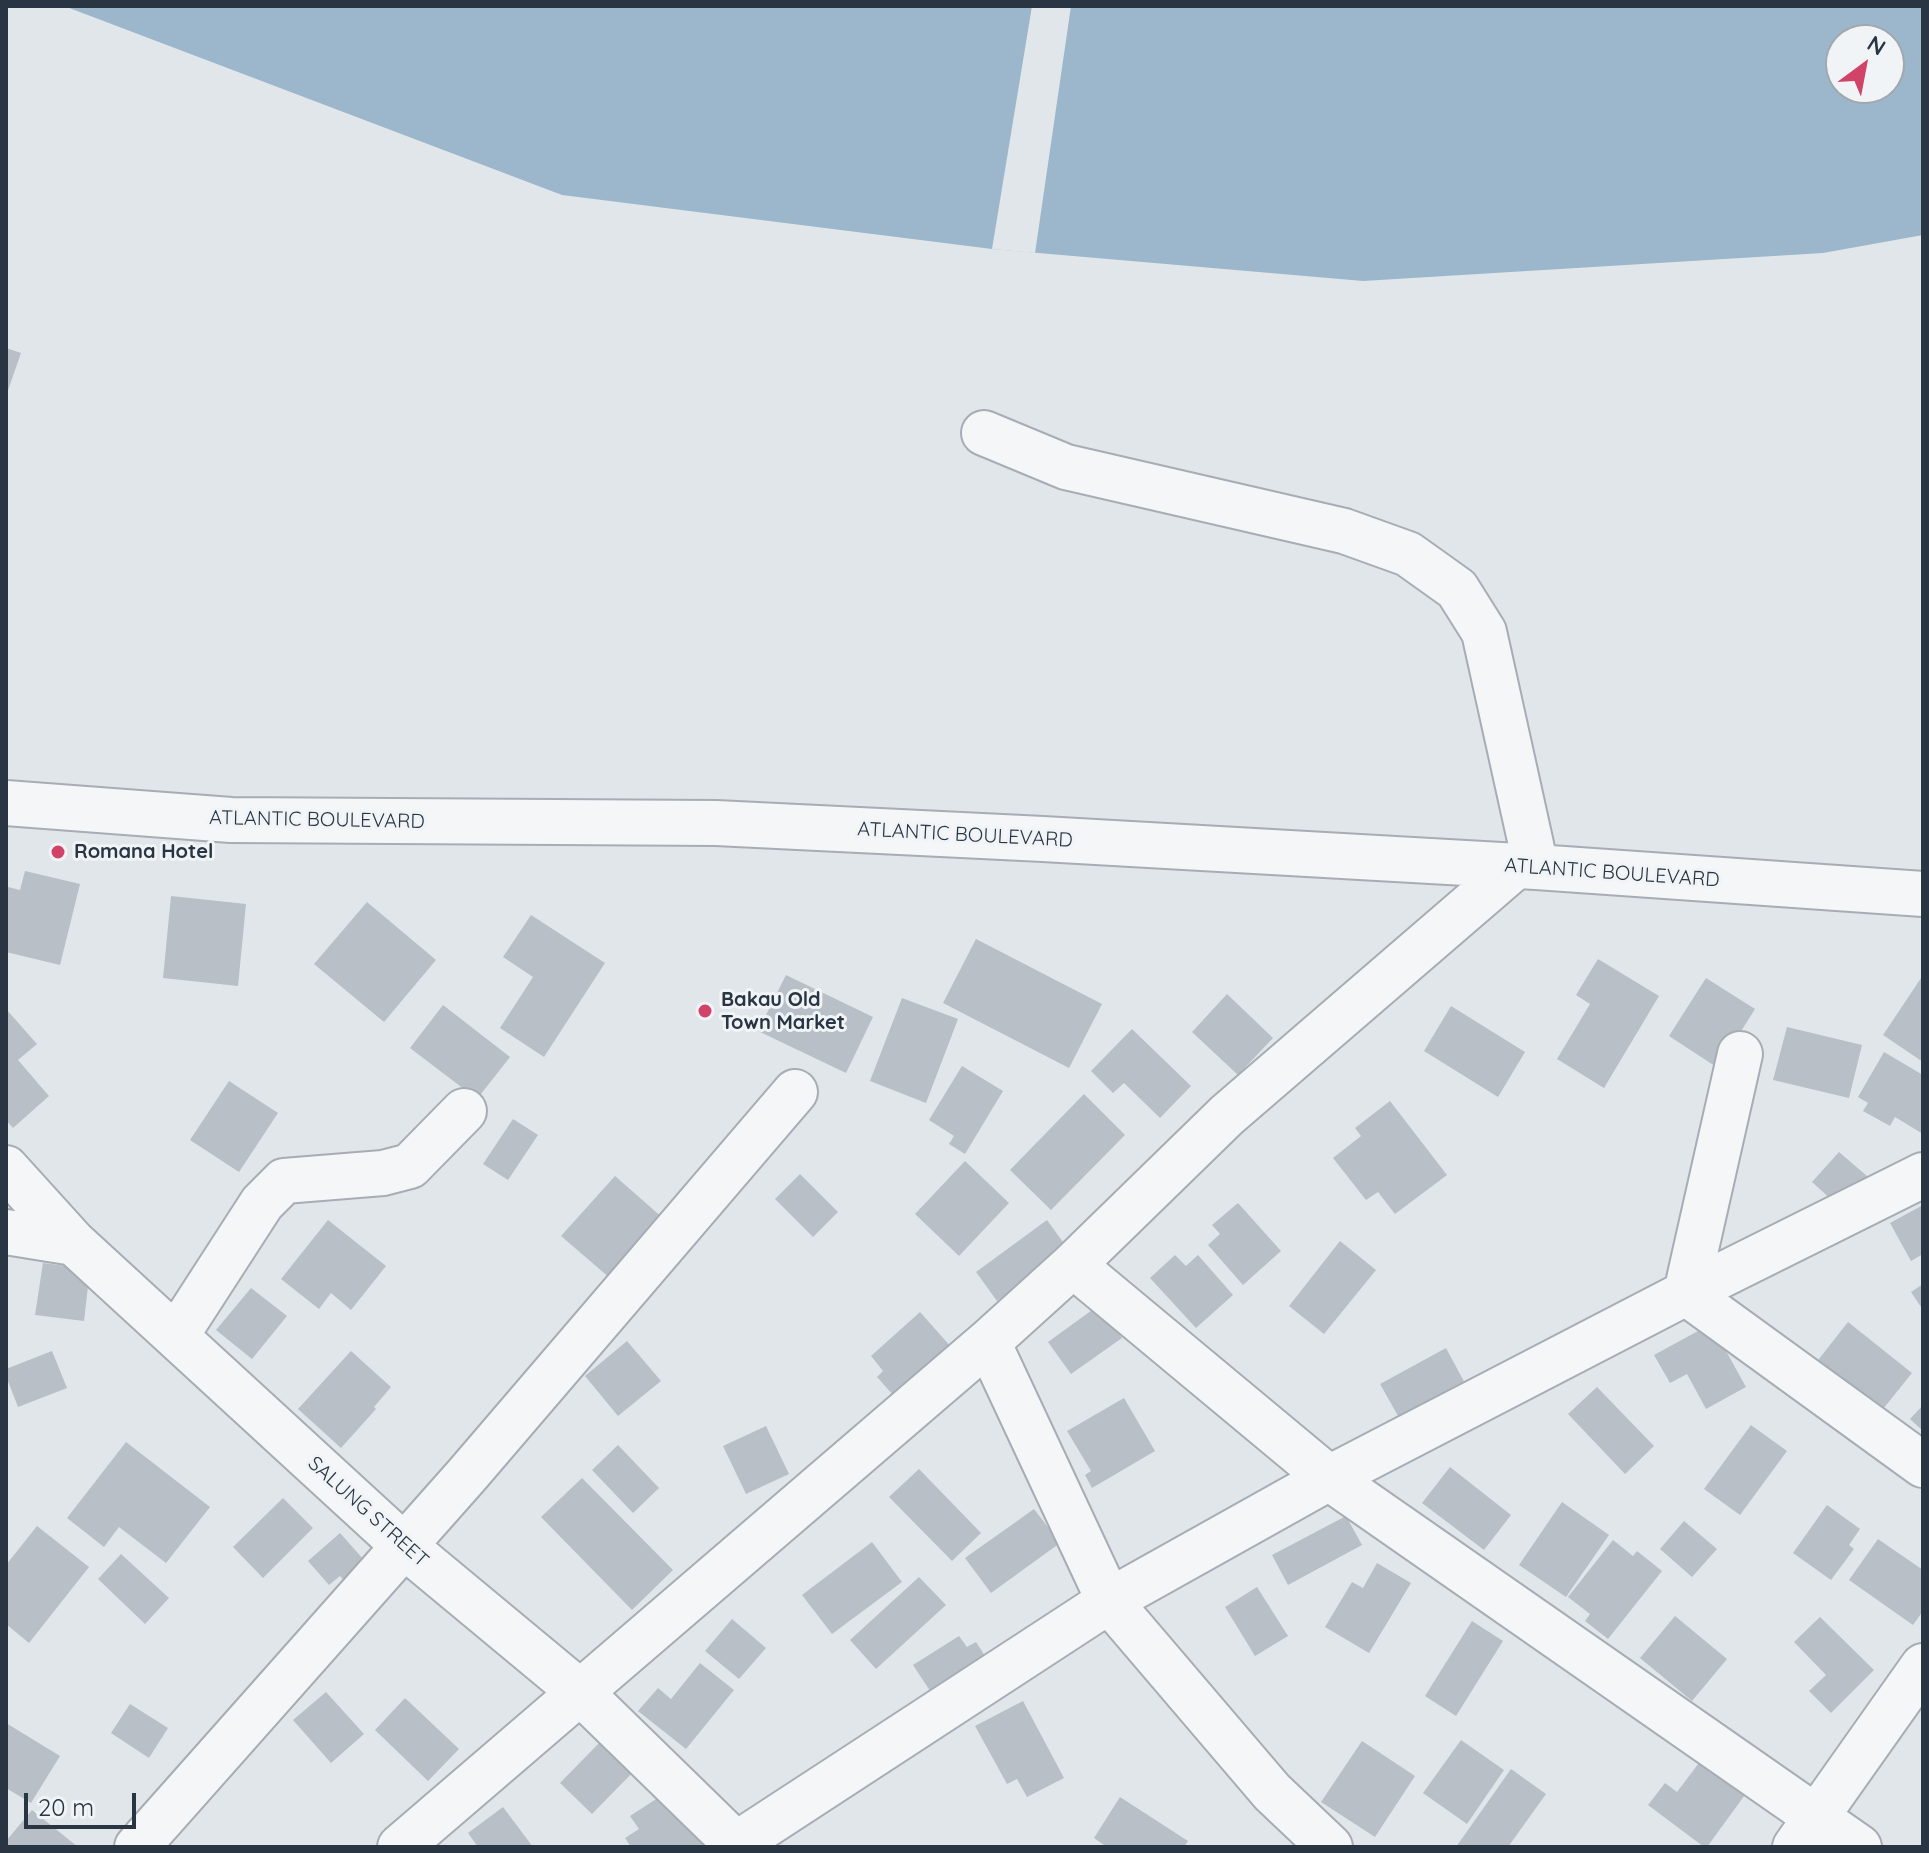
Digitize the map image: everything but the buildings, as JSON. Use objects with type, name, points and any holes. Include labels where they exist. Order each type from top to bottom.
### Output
[{"type":"street","points":[[400,1847],[988,1342],[1073,1265],[1227,1115],[1526,866],[1484,632],[1457,589],[1408,554],[1344,531],[1066,467],[984,433]]},
{"type":"street","name":"ATLANTIC BOULEVARD","points":[[6,803],[231,820],[716,823],[1526,866],[1923,894]]},
{"type":"street","points":[[1686,1293],[1740,1054]]},
{"type":"street","points":[[137,1847],[467,1475],[795,1092]]},
{"type":"street","points":[[176,1336],[262,1203],[284,1181],[383,1173],[410,1166],[464,1111]]},
{"type":"street","name":"SALUNG STREET","points":[[6,1168],[74,1243],[403,1545],[580,1692],[735,1846]]},
{"type":"street","points":[[735,1846],[1109,1601],[1329,1478],[1686,1293],[1923,1175]]},
{"type":"street","points":[[6,1232],[74,1243]]},
{"type":"street","points":[[1073,1265],[1329,1478],[1806,1832],[1859,1847]]},
{"type":"street","points":[[1686,1293],[1923,1465]]},
{"type":"street","points":[[988,1342],[1109,1601],[1272,1792],[1330,1847]]},
{"type":"street","points":[[1806,1832],[1923,1666]]},
{"type":"water","points":[[64,6],[1923,6],[1923,235],[1823,253],[1363,281],[992,249],[562,195]]},
{"type":"pier","points":[[1032,6],[1071,6],[1035,253],[992,249]]},
{"type":"place","name":"Romana Hotel","points":[[58,852]]},
{"type":"place","name":"Bakau Old Town Market","points":[[705,1011]]}]
